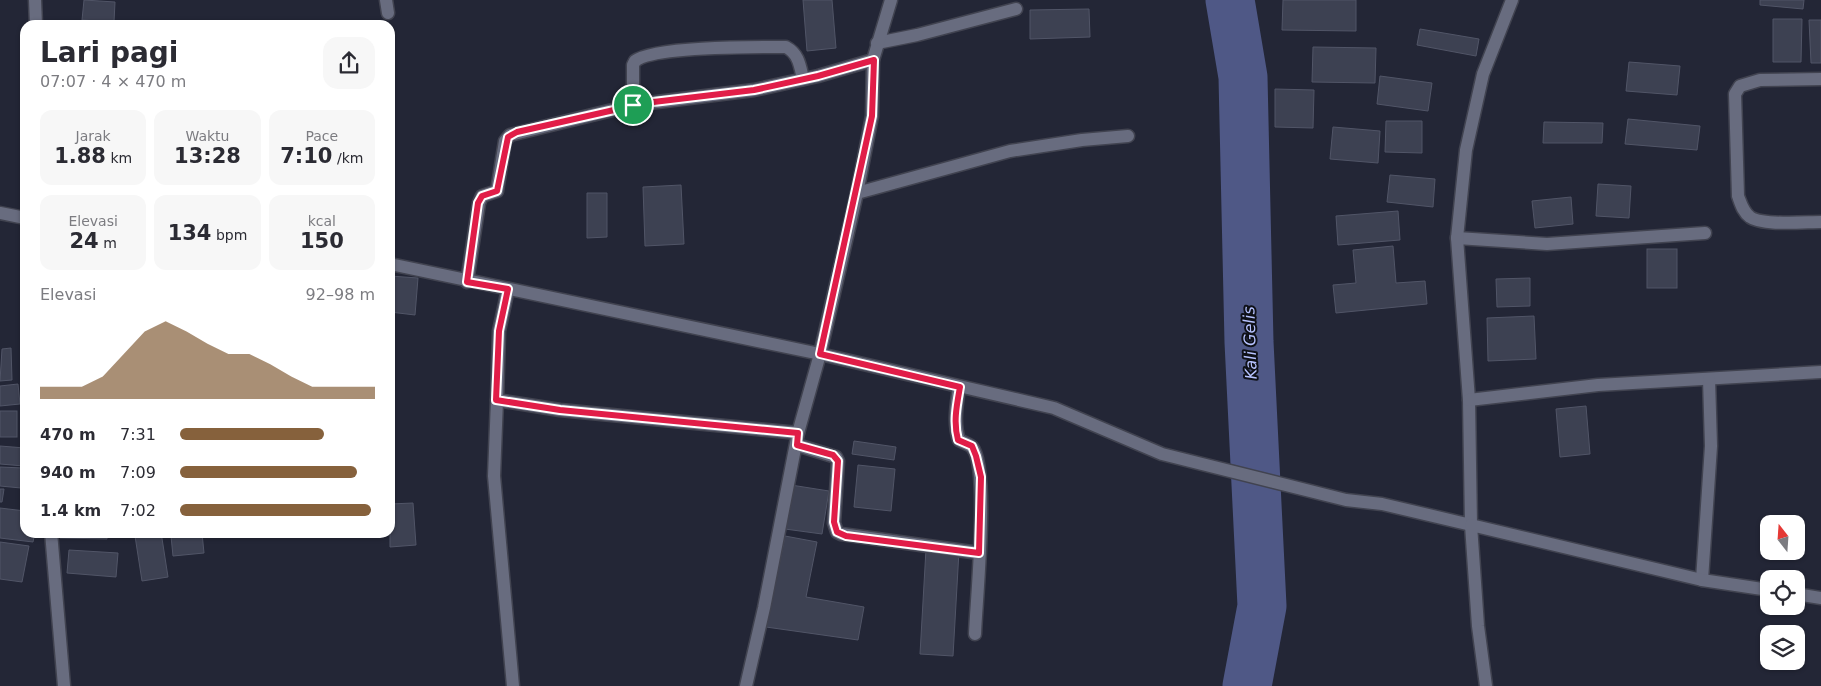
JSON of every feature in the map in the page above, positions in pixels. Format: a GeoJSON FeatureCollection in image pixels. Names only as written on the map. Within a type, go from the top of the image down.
{"type":"FeatureCollection","features":[{"type":"Feature","properties":{"kind":"street"},"geometry":{"type":"LineString","coordinates":[[35,0],[36,20]]}},
{"type":"Feature","properties":{"kind":"street"},"geometry":{"type":"LineString","coordinates":[[746,686],[764,608],[797,439],[820,354],[856,193],[872,116],[874,60],[891,0]]}},
{"type":"Feature","properties":{"kind":"street"},"geometry":{"type":"LineString","coordinates":[[1486,686],[1478,626],[1471,525],[1469,400],[1457,238],[1466,150],[1483,74],[1512,0]]}},
{"type":"Feature","properties":{"kind":"street"},"geometry":{"type":"LineString","coordinates":[[877,44],[917,36],[1016,9]]}},
{"type":"Feature","properties":{"kind":"street"},"geometry":{"type":"LineString","coordinates":[[633,105],[633,65],[635,61],[647,55],[723,48],[786,46],[793,51],[799,60],[803,79]]}},
{"type":"Feature","properties":{"kind":"street"},"geometry":{"type":"LineString","coordinates":[[467,282],[478,203],[482,196],[497,191],[508,137],[517,132],[633,105],[702,98],[803,79],[874,60]]}},
{"type":"Feature","properties":{"kind":"street"},"geometry":{"type":"LineString","coordinates":[[1821,79],[1760,80],[1740,86],[1735,94],[1738,196],[1743,209],[1751,218],[1773,222],[1821,222]]}},
{"type":"Feature","properties":{"kind":"street"},"geometry":{"type":"LineString","coordinates":[[856,193],[1010,151],[1082,140],[1128,136]]}},
{"type":"Feature","properties":{"kind":"street"},"geometry":{"type":"LineString","coordinates":[[0,213],[20,217]]}},
{"type":"Feature","properties":{"kind":"street"},"geometry":{"type":"LineString","coordinates":[[1457,238],[1547,244],[1705,233]]}},
{"type":"Feature","properties":{"kind":"street"},"geometry":{"type":"LineString","coordinates":[[395,265],[467,282],[820,354],[1054,408],[1162,454],[1346,500],[1382,504],[1702,580],[1760,589]]}},
{"type":"Feature","properties":{"kind":"street"},"geometry":{"type":"LineString","coordinates":[[508,289],[499,331],[494,476],[513,686]]}},
{"type":"Feature","properties":{"kind":"street"},"geometry":{"type":"LineString","coordinates":[[1469,400],[1598,385],[1821,372]]}},
{"type":"Feature","properties":{"kind":"street"},"geometry":{"type":"LineString","coordinates":[[1702,580],[1711,446],[1709,379]]}},
{"type":"Feature","properties":{"kind":"street"},"geometry":{"type":"LineString","coordinates":[[960,387],[956,410],[956,433],[958,440],[972,446],[980,468],[979,553],[975,634]]}},
{"type":"Feature","properties":{"kind":"street"},"geometry":{"type":"LineString","coordinates":[[496,400],[560,410],[797,439],[836,457],[838,461],[834,527],[841,534],[979,553]]}},
{"type":"Feature","properties":{"kind":"street"},"geometry":{"type":"LineString","coordinates":[[52,538],[64,686]]}},
{"type":"Feature","properties":{"kind":"street"},"geometry":{"type":"LineString","coordinates":[[1805,595],[1821,598]]}},
{"type":"Feature","properties":{"kind":"building"},"geometry":{"type":"Polygon","coordinates":[[[84,0],[115,2],[114,20],[82,20],[84,0]]]}},
{"type":"Feature","properties":{"kind":"building"},"geometry":{"type":"Polygon","coordinates":[[[803,0],[832,0],[836,48],[807,51],[803,0]]]}},
{"type":"Feature","properties":{"kind":"building"},"geometry":{"type":"Polygon","coordinates":[[[1283,0],[1356,0],[1356,31],[1282,30],[1283,0]]]}},
{"type":"Feature","properties":{"kind":"building"},"geometry":{"type":"Polygon","coordinates":[[[1760,0],[1804,0],[1803,9],[1760,5],[1760,0]]]}},
{"type":"Feature","properties":{"kind":"building"},"geometry":{"type":"Polygon","coordinates":[[[1089,9],[1090,37],[1030,39],[1030,10],[1089,9]]]}},
{"type":"Feature","properties":{"kind":"building"},"geometry":{"type":"Polygon","coordinates":[[[1773,19],[1802,19],[1801,62],[1773,62],[1773,19]]]}},
{"type":"Feature","properties":{"kind":"building"},"geometry":{"type":"Polygon","coordinates":[[[1809,20],[1821,20],[1821,63],[1811,63],[1809,20]]]}},
{"type":"Feature","properties":{"kind":"building"},"geometry":{"type":"Polygon","coordinates":[[[1420,29],[1479,39],[1476,56],[1417,45],[1420,29]]]}},
{"type":"Feature","properties":{"kind":"building"},"geometry":{"type":"Polygon","coordinates":[[[1313,47],[1376,48],[1375,83],[1312,82],[1313,47]]]}},
{"type":"Feature","properties":{"kind":"building"},"geometry":{"type":"Polygon","coordinates":[[[1629,62],[1680,66],[1677,95],[1626,91],[1629,62]]]}},
{"type":"Feature","properties":{"kind":"building"},"geometry":{"type":"Polygon","coordinates":[[[1380,76],[1432,83],[1428,111],[1377,104],[1380,76]]]}},
{"type":"Feature","properties":{"kind":"building"},"geometry":{"type":"Polygon","coordinates":[[[1275,89],[1314,90],[1313,128],[1275,127],[1275,89]]]}},
{"type":"Feature","properties":{"kind":"building"},"geometry":{"type":"Polygon","coordinates":[[[1628,119],[1700,126],[1697,150],[1625,144],[1628,119]]]}},
{"type":"Feature","properties":{"kind":"building"},"geometry":{"type":"Polygon","coordinates":[[[1386,121],[1422,121],[1422,153],[1385,152],[1386,121]]]}},
{"type":"Feature","properties":{"kind":"building"},"geometry":{"type":"Polygon","coordinates":[[[1544,122],[1603,123],[1602,143],[1543,143],[1544,122]]]}},
{"type":"Feature","properties":{"kind":"building"},"geometry":{"type":"Polygon","coordinates":[[[1333,127],[1380,131],[1378,163],[1330,159],[1333,127]]]}},
{"type":"Feature","properties":{"kind":"building"},"geometry":{"type":"Polygon","coordinates":[[[1390,175],[1435,179],[1433,207],[1387,202],[1390,175]]]}},
{"type":"Feature","properties":{"kind":"building"},"geometry":{"type":"Polygon","coordinates":[[[1598,184],[1631,186],[1629,218],[1596,216],[1598,184]]]}},
{"type":"Feature","properties":{"kind":"building"},"geometry":{"type":"Polygon","coordinates":[[[681,185],[684,244],[645,246],[643,187],[681,185]]]}},
{"type":"Feature","properties":{"kind":"building"},"geometry":{"type":"Polygon","coordinates":[[[587,193],[607,193],[607,237],[587,238],[587,193]]]}},
{"type":"Feature","properties":{"kind":"building"},"geometry":{"type":"Polygon","coordinates":[[[1571,197],[1573,224],[1535,228],[1532,201],[1571,197]]]}},
{"type":"Feature","properties":{"kind":"building"},"geometry":{"type":"Polygon","coordinates":[[[1398,211],[1400,240],[1338,245],[1336,216],[1398,211]]]}},
{"type":"Feature","properties":{"kind":"building"},"geometry":{"type":"Polygon","coordinates":[[[1393,246],[1396,283],[1425,281],[1427,304],[1336,313],[1333,285],[1356,283],[1353,250],[1393,246]]]}},
{"type":"Feature","properties":{"kind":"building"},"geometry":{"type":"Polygon","coordinates":[[[1647,249],[1677,249],[1677,288],[1647,288],[1647,249]]]}},
{"type":"Feature","properties":{"kind":"building"},"geometry":{"type":"Polygon","coordinates":[[[395,276],[418,278],[415,315],[395,313],[395,276]]]}},
{"type":"Feature","properties":{"kind":"building"},"geometry":{"type":"Polygon","coordinates":[[[1530,278],[1530,306],[1497,307],[1496,279],[1530,278]]]}},
{"type":"Feature","properties":{"kind":"building"},"geometry":{"type":"Polygon","coordinates":[[[1534,316],[1536,359],[1488,361],[1487,318],[1534,316]]]}},
{"type":"Feature","properties":{"kind":"building"},"geometry":{"type":"Polygon","coordinates":[[[11,348],[12,380],[0,381],[2,349],[11,348]]]}},
{"type":"Feature","properties":{"kind":"building"},"geometry":{"type":"Polygon","coordinates":[[[18,384],[20,404],[0,406],[0,386],[18,384]]]}},
{"type":"Feature","properties":{"kind":"building"},"geometry":{"type":"Polygon","coordinates":[[[1586,406],[1590,454],[1560,457],[1556,409],[1586,406]]]}},
{"type":"Feature","properties":{"kind":"building"},"geometry":{"type":"Polygon","coordinates":[[[0,411],[17,411],[17,437],[0,437],[0,411]]]}},
{"type":"Feature","properties":{"kind":"building"},"geometry":{"type":"Polygon","coordinates":[[[854,441],[896,447],[894,460],[852,454],[854,441]]]}},
{"type":"Feature","properties":{"kind":"building"},"geometry":{"type":"Polygon","coordinates":[[[0,446],[20,448],[20,466],[0,464],[0,446]]]}},
{"type":"Feature","properties":{"kind":"building"},"geometry":{"type":"Polygon","coordinates":[[[858,465],[895,469],[891,511],[854,507],[858,465]]]}},
{"type":"Feature","properties":{"kind":"building"},"geometry":{"type":"Polygon","coordinates":[[[0,467],[20,468],[20,488],[0,486],[0,467]]]}},
{"type":"Feature","properties":{"kind":"building"},"geometry":{"type":"Polygon","coordinates":[[[791,485],[829,491],[822,534],[785,529],[791,485]]]}},
{"type":"Feature","properties":{"kind":"building"},"geometry":{"type":"Polygon","coordinates":[[[0,489],[4,489],[2,502],[0,502],[0,489]]]}},
{"type":"Feature","properties":{"kind":"building"},"geometry":{"type":"Polygon","coordinates":[[[413,503],[416,545],[390,547],[390,538],[395,538],[395,504],[413,503]]]}},
{"type":"Feature","properties":{"kind":"building"},"geometry":{"type":"Polygon","coordinates":[[[0,508],[20,510],[20,538],[34,538],[33,542],[0,538],[0,508]]]}},
{"type":"Feature","properties":{"kind":"building"},"geometry":{"type":"Polygon","coordinates":[[[785,536],[817,542],[806,597],[864,607],[858,640],[766,627],[785,536]]]}},
{"type":"Feature","properties":{"kind":"building"},"geometry":{"type":"Polygon","coordinates":[[[60,538],[107,538],[107,539],[60,538]]]}},
{"type":"Feature","properties":{"kind":"building"},"geometry":{"type":"Polygon","coordinates":[[[135,538],[162,538],[168,577],[142,581],[135,538]]]}},
{"type":"Feature","properties":{"kind":"building"},"geometry":{"type":"Polygon","coordinates":[[[171,538],[202,538],[204,553],[173,556],[171,538]]]}},
{"type":"Feature","properties":{"kind":"building"},"geometry":{"type":"Polygon","coordinates":[[[0,542],[29,546],[22,582],[0,579],[0,542]]]}},
{"type":"Feature","properties":{"kind":"building"},"geometry":{"type":"Polygon","coordinates":[[[926,549],[959,551],[953,656],[920,654],[926,549]]]}},
{"type":"Feature","properties":{"kind":"building"},"geometry":{"type":"Polygon","coordinates":[[[69,550],[118,553],[116,577],[67,573],[69,550]]]}},
{"type":"Feature","properties":{"kind":"waterway","name":"Kali Gelis"},"geometry":{"type":"LineString","coordinates":[[1230,0],[1243,77],[1249,342],[1262,606],[1247,686]]}},
{"type":"Feature","properties":{"kind":"route"},"geometry":{"type":"LineString","coordinates":[[874,60],[872,116],[820,354],[960,387],[956,410],[956,433],[958,440],[972,446],[980,468],[979,553],[846,536],[837,532],[834,522],[838,461],[833,455],[797,445],[798,433],[560,410],[496,400],[499,331],[508,289],[467,282],[478,203],[482,196],[494,194],[497,191],[505,141],[510,134],[517,132],[633,105],[702,98],[754,90],[818,76],[874,60]]}}]}
